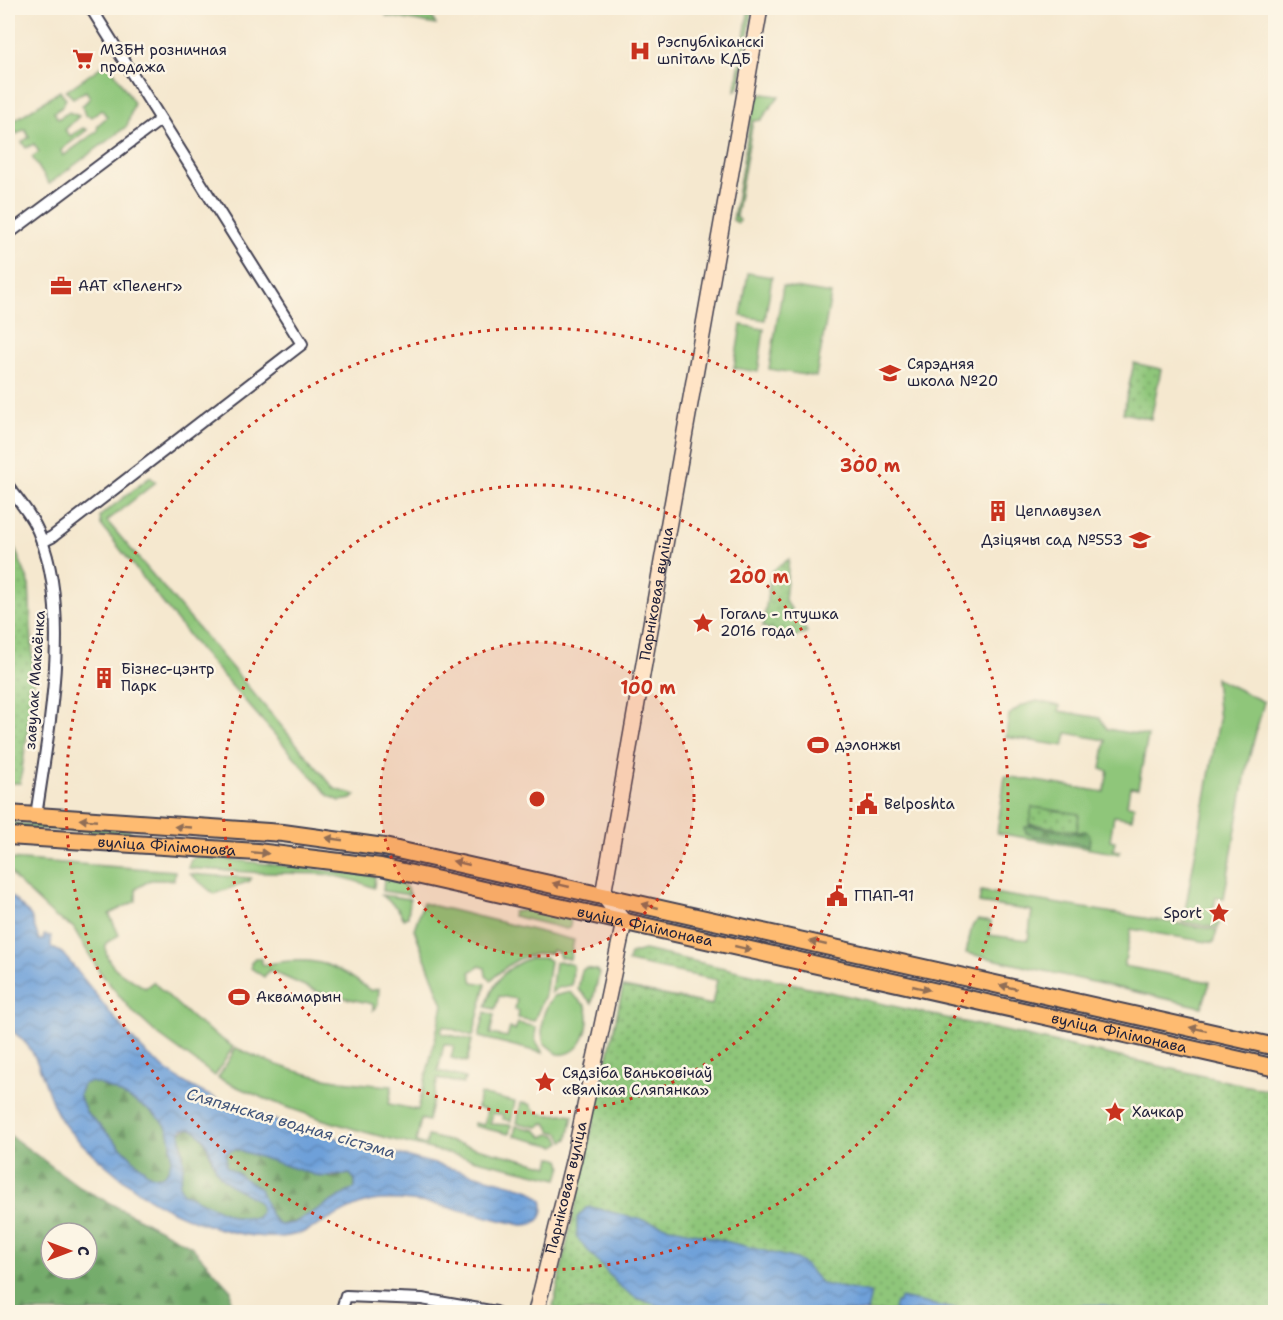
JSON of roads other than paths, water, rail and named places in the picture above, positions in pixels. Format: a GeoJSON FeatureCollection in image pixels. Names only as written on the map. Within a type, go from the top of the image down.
{"type":"FeatureCollection","features":[{"type":"Feature","properties":{"kind":"main road","name":"вуліца Філімонава"},"geometry":{"type":"LineString","coordinates":[[8,814],[283,833],[338,840],[452,861],[1275,1047]]}},
{"type":"Feature","properties":{"kind":"main road"},"geometry":{"type":"LineString","coordinates":[[34,837],[36,816]]}},
{"type":"Feature","properties":{"kind":"main road","name":"вуліца Філімонава"},"geometry":{"type":"LineString","coordinates":[[8,836],[257,852],[381,867],[1275,1068]]}},
{"type":"Feature","properties":{"kind":"main road"},"geometry":{"type":"LineString","coordinates":[[864,975],[869,955]]}},
{"type":"Feature","properties":{"kind":"main road"},"geometry":{"type":"LineString","coordinates":[[1101,1029],[1106,1009]]}},
{"type":"Feature","properties":{"kind":"main road"},"geometry":{"type":"LineString","coordinates":[[1230,1058],[1234,1037]]}},
{"type":"Feature","properties":{"kind":"street"},"geometry":{"type":"LineString","coordinates":[[42,542],[52,537],[302,344],[91,8]]}},
{"type":"Feature","properties":{"kind":"street","name":"Парніковая вуліца"},"geometry":{"type":"LineString","coordinates":[[603,895],[760,8]]}},
{"type":"Feature","properties":{"kind":"street"},"geometry":{"type":"LineString","coordinates":[[8,234],[160,120]]}},
{"type":"Feature","properties":{"kind":"street","name":"завулак Макаёнка"},"geometry":{"type":"LineString","coordinates":[[8,486],[26,510],[42,542],[54,585],[53,678],[36,816]]}},
{"type":"Feature","properties":{"kind":"street"},"geometry":{"type":"LineString","coordinates":[[603,895],[624,921]]}},
{"type":"Feature","properties":{"kind":"street","name":"Парніковая вуліца"},"geometry":{"type":"LineString","coordinates":[[536,1312],[565,1197],[624,921]]}},
{"type":"Feature","properties":{"kind":"street"},"geometry":{"type":"LineString","coordinates":[[341,1312],[346,1296],[422,1299],[496,1312]]}},
{"type":"Feature","properties":{"kind":"water","name":"Сляпянская водная сістэма"},"geometry":{"type":"Polygon","coordinates":[[[8,893],[31,916],[39,940],[43,940],[44,935],[51,936],[51,947],[62,953],[128,1034],[157,1063],[185,1083],[226,1102],[282,1123],[528,1189],[542,1200],[542,1215],[532,1224],[522,1225],[416,1201],[380,1200],[359,1205],[311,1229],[283,1237],[262,1237],[216,1228],[153,1201],[109,1168],[79,1140],[64,1124],[57,1112],[36,1059],[29,1048],[20,1037],[8,1029],[8,893]],[[89,1082],[83,1084],[79,1095],[86,1112],[146,1172],[156,1176],[163,1175],[168,1170],[172,1152],[166,1126],[153,1113],[130,1099],[107,1087],[89,1082]],[[190,1128],[182,1129],[180,1133],[184,1165],[179,1185],[183,1193],[234,1217],[257,1218],[261,1212],[260,1204],[223,1179],[215,1168],[206,1142],[197,1132],[190,1128]],[[235,1149],[226,1153],[226,1166],[260,1189],[271,1216],[280,1225],[294,1223],[355,1188],[355,1180],[350,1174],[321,1177],[235,1149]]]}},
{"type":"Feature","properties":{"kind":"water"},"geometry":{"type":"Polygon","coordinates":[[[591,1207],[796,1259],[805,1265],[822,1284],[871,1293],[867,1312],[684,1312],[636,1298],[619,1286],[577,1238],[577,1218],[586,1208],[591,1207]]]}},
{"type":"Feature","properties":{"kind":"water"},"geometry":{"type":"Polygon","coordinates":[[[900,1298],[970,1312],[897,1312],[894,1309],[900,1298]]]}},
{"type":"Feature","properties":{"kind":"water"},"geometry":{"type":"Polygon","coordinates":[[[1079,1305],[1104,1305],[1134,1312],[1039,1312],[1079,1305]]]}},
{"type":"Feature","properties":{"kind":"place","name":"Рэспубліканскі шпіталь КДБ"},"geometry":{"type":"Point","coordinates":[640,51]}},
{"type":"Feature","properties":{"kind":"place","name":"МЗБН розничная продажа"},"geometry":{"type":"Point","coordinates":[83,59]}},
{"type":"Feature","properties":{"kind":"place","name":"ААТ «Пеленг»"},"geometry":{"type":"Point","coordinates":[61,286]}},
{"type":"Feature","properties":{"kind":"place","name":"Сярэдняя школа №20"},"geometry":{"type":"Point","coordinates":[890,373]}},
{"type":"Feature","properties":{"kind":"place","name":"Цеплавузел"},"geometry":{"type":"Point","coordinates":[998,511]}},
{"type":"Feature","properties":{"kind":"place","name":"Дзіцячы сад №553"},"geometry":{"type":"Point","coordinates":[1140,540]}},
{"type":"Feature","properties":{"kind":"place","name":"Гогаль - птушка 2016 года"},"geometry":{"type":"Point","coordinates":[703,623]}},
{"type":"Feature","properties":{"kind":"place","name":"Бізнес-цэнтр Парк"},"geometry":{"type":"Point","coordinates":[104,678]}},
{"type":"Feature","properties":{"kind":"place","name":"дэлонжы"},"geometry":{"type":"Point","coordinates":[818,745]}},
{"type":"Feature","properties":{"kind":"place","name":"Belposhta"},"geometry":{"type":"Point","coordinates":[867,804]}},
{"type":"Feature","properties":{"kind":"place","name":"ГПАП-91"},"geometry":{"type":"Point","coordinates":[837,896]}},
{"type":"Feature","properties":{"kind":"place","name":"Sport"},"geometry":{"type":"Point","coordinates":[1219,913]}},
{"type":"Feature","properties":{"kind":"place","name":"Аквамарын"},"geometry":{"type":"Point","coordinates":[239,997]}},
{"type":"Feature","properties":{"kind":"place","name":"Сядзіба Ваньковічаў «Вялікая Сляпянка»"},"geometry":{"type":"Point","coordinates":[545,1082]}},
{"type":"Feature","properties":{"kind":"place","name":"Хачкар"},"geometry":{"type":"Point","coordinates":[1115,1112]}}]}
